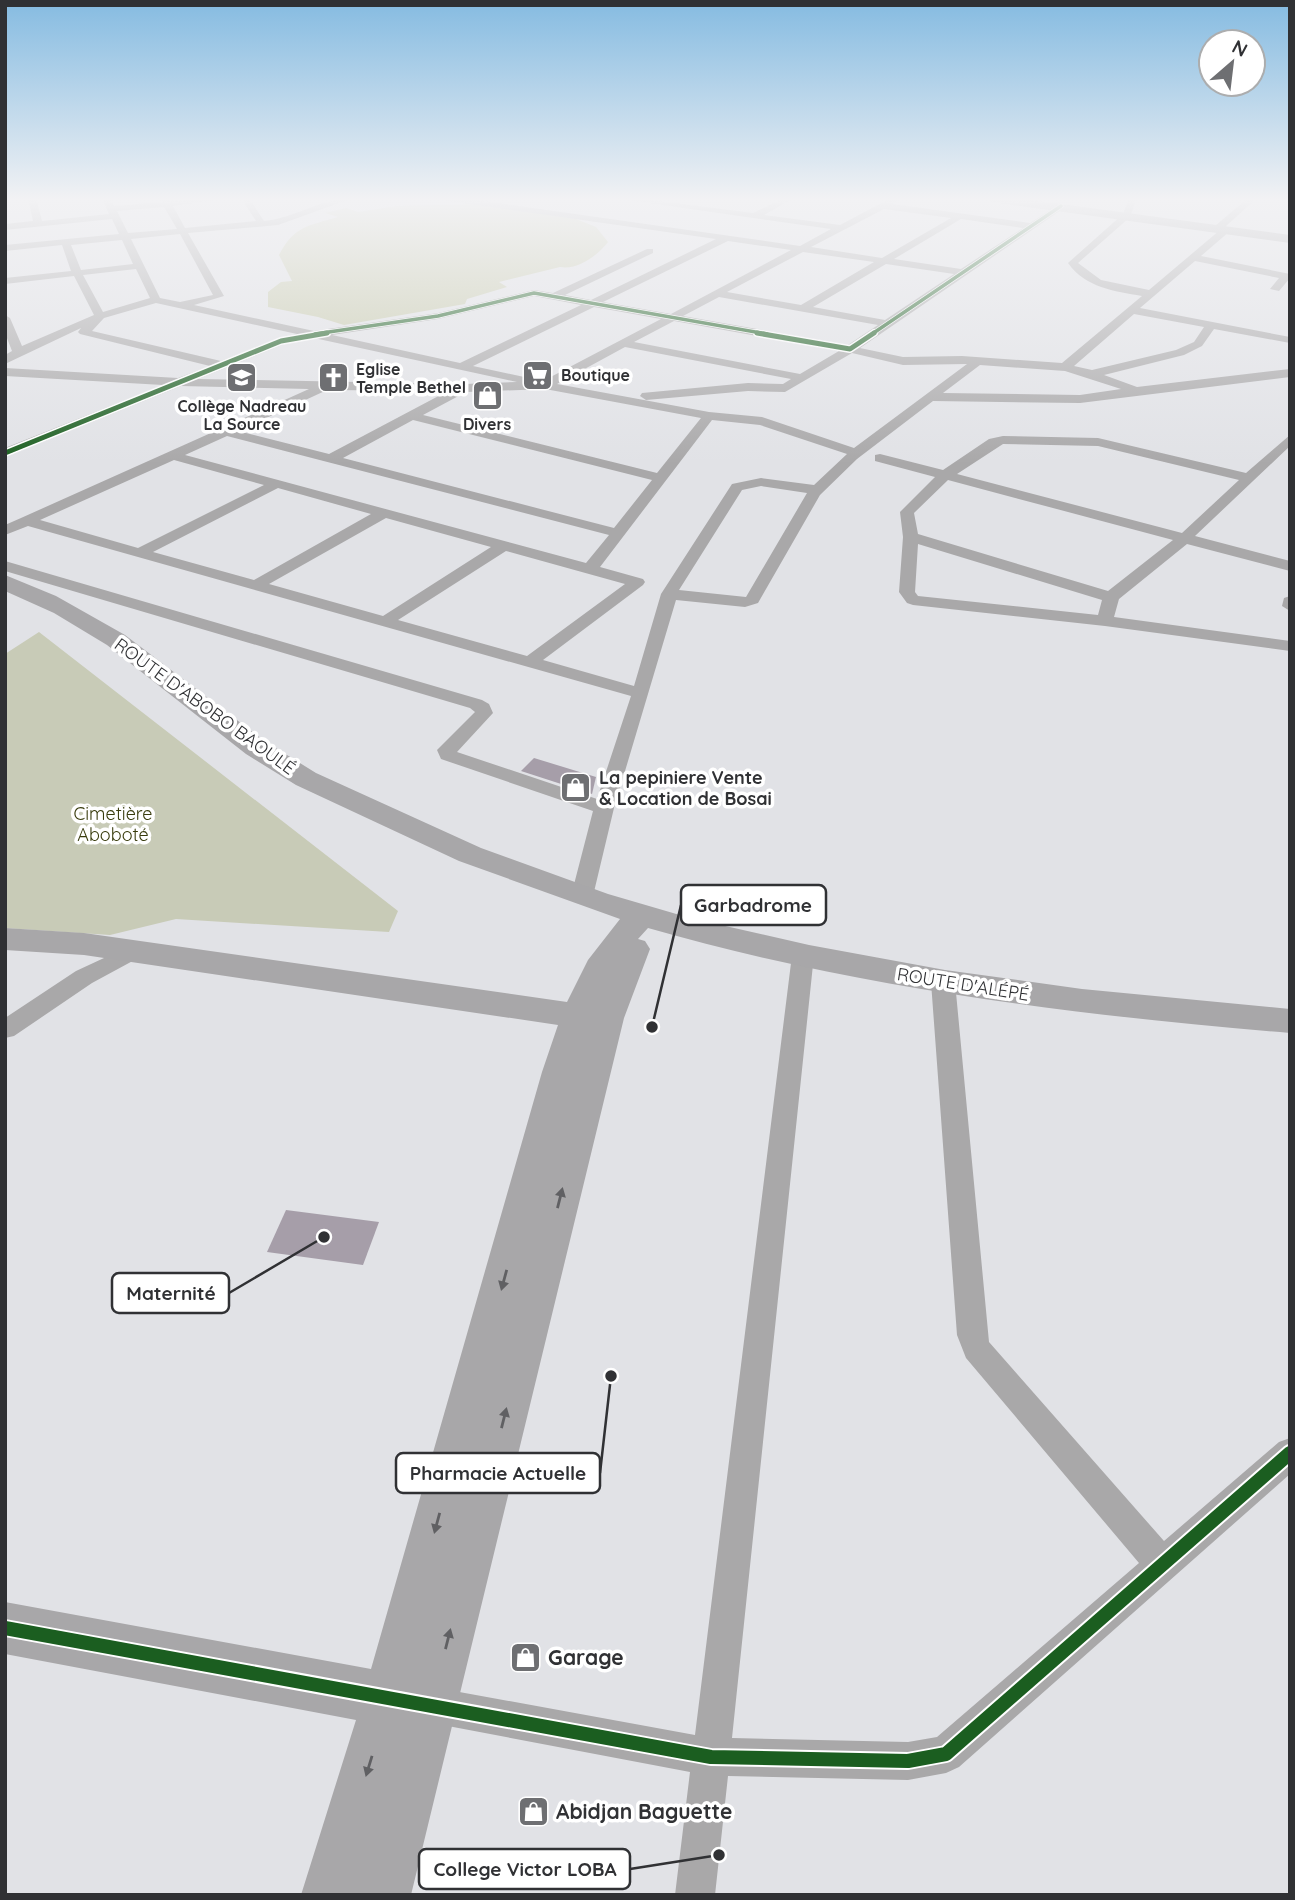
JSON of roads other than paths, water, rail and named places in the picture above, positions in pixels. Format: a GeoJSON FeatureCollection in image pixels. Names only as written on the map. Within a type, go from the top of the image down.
{"type":"FeatureCollection","features":[{"type":"Feature","properties":{"kind":"main road","name":"ROUTE D'ABOBO BAOULÉ"},"geometry":{"type":"LineString","coordinates":[[5,582],[72,614],[116,640],[254,747],[300,776],[404,827],[582,896],[642,916]]}},
{"type":"Feature","properties":{"kind":"main road","name":"ROUTE D'ALÉPÉ"},"geometry":{"type":"LineString","coordinates":[[642,916],[803,956],[943,982],[1080,1002],[1290,1021]]}},
{"type":"Feature","properties":{"kind":"main road"},"geometry":{"type":"LineString","coordinates":[[381,1895],[410,1703],[560,1072],[592,1017],[610,1002],[639,936],[642,916]]}},
{"type":"Feature","properties":{"kind":"main road"},"geometry":{"type":"LineString","coordinates":[[5,939],[83,944],[592,1017]]}},
{"type":"Feature","properties":{"kind":"main road"},"geometry":{"type":"LineString","coordinates":[[5,1628],[129,1648],[410,1703]]}},
{"type":"Feature","properties":{"kind":"main road"},"geometry":{"type":"LineString","coordinates":[[330,1895],[410,1703]]}},
{"type":"Feature","properties":{"kind":"street"},"geometry":{"type":"LineString","coordinates":[[84,287],[100,316]]}},
{"type":"Feature","properties":{"kind":"street"},"geometry":{"type":"LineString","coordinates":[[150,287],[156,300]]}},
{"type":"Feature","properties":{"kind":"street"},"geometry":{"type":"LineString","coordinates":[[172,304],[204,301],[219,296],[214,287]]}},
{"type":"Feature","properties":{"kind":"street"},"geometry":{"type":"LineString","coordinates":[[555,296],[575,287]]}},
{"type":"Feature","properties":{"kind":"street"},"geometry":{"type":"LineString","coordinates":[[461,367],[627,287]]}},
{"type":"Feature","properties":{"kind":"street"},"geometry":{"type":"LineString","coordinates":[[5,372],[178,382],[328,386],[464,388],[545,385],[733,287]]}},
{"type":"Feature","properties":{"kind":"street"},"geometry":{"type":"LineString","coordinates":[[804,308],[840,287]]}},
{"type":"Feature","properties":{"kind":"street"},"geometry":{"type":"LineString","coordinates":[[611,398],[748,387],[780,389],[850,349],[941,287]]}},
{"type":"Feature","properties":{"kind":"street"},"geometry":{"type":"LineString","coordinates":[[1121,287],[1151,294]]}},
{"type":"Feature","properties":{"kind":"street"},"geometry":{"type":"LineString","coordinates":[[1065,367],[1160,287]]}},
{"type":"Feature","properties":{"kind":"street"},"geometry":{"type":"LineString","coordinates":[[5,453],[272,344],[310,334],[438,316],[531,293],[903,360],[978,361],[1065,367],[1136,391]]}},
{"type":"Feature","properties":{"kind":"street"},"geometry":{"type":"LineString","coordinates":[[719,294],[889,324]]}},
{"type":"Feature","properties":{"kind":"street"},"geometry":{"type":"LineString","coordinates":[[5,361],[18,352],[100,316],[156,300],[545,385],[709,416],[740,418],[783,426],[857,453]]}},
{"type":"Feature","properties":{"kind":"street"},"geometry":{"type":"LineString","coordinates":[[1132,310],[1290,340]]}},
{"type":"Feature","properties":{"kind":"street"},"geometry":{"type":"LineString","coordinates":[[100,316],[84,328],[84,331],[221,365]]}},
{"type":"Feature","properties":{"kind":"street"},"geometry":{"type":"LineString","coordinates":[[5,318],[18,352]]}},
{"type":"Feature","properties":{"kind":"street"},"geometry":{"type":"LineString","coordinates":[[1092,374],[1180,353],[1198,344],[1210,325]]}},
{"type":"Feature","properties":{"kind":"street"},"geometry":{"type":"LineString","coordinates":[[625,344],[802,378]]}},
{"type":"Feature","properties":{"kind":"street"},"geometry":{"type":"LineString","coordinates":[[171,455],[657,588],[745,602],[752,600],[817,490],[857,453],[978,361]]}},
{"type":"Feature","properties":{"kind":"street"},"geometry":{"type":"LineString","coordinates":[[933,397],[1080,399],[1290,373]]}},
{"type":"Feature","properties":{"kind":"street"},"geometry":{"type":"LineString","coordinates":[[5,531],[328,386]]}},
{"type":"Feature","properties":{"kind":"street"},"geometry":{"type":"LineString","coordinates":[[332,458],[464,388]]}},
{"type":"Feature","properties":{"kind":"street"},"geometry":{"type":"LineString","coordinates":[[411,416],[660,478]]}},
{"type":"Feature","properties":{"kind":"street"},"geometry":{"type":"LineString","coordinates":[[590,569],[709,416]]}},
{"type":"Feature","properties":{"kind":"street"},"geometry":{"type":"LineString","coordinates":[[224,431],[618,533]]}},
{"type":"Feature","properties":{"kind":"street"},"geometry":{"type":"LineString","coordinates":[[1250,478],[1098,442],[1013,439],[994,442],[943,477],[907,512],[911,537],[907,592],[913,600],[1105,621],[1290,646]]}},
{"type":"Feature","properties":{"kind":"street"},"geometry":{"type":"LineString","coordinates":[[1105,621],[1111,597],[1185,538],[1290,439]]}},
{"type":"Feature","properties":{"kind":"street"},"geometry":{"type":"LineString","coordinates":[[880,458],[943,477],[1290,566]]}},
{"type":"Feature","properties":{"kind":"street"},"geometry":{"type":"LineString","coordinates":[[529,662],[657,588],[741,484],[761,482],[817,490]]}},
{"type":"Feature","properties":{"kind":"street"},"geometry":{"type":"LineString","coordinates":[[136,554],[276,484]]}},
{"type":"Feature","properties":{"kind":"street"},"geometry":{"type":"LineString","coordinates":[[254,586],[384,513]]}},
{"type":"Feature","properties":{"kind":"street"},"geometry":{"type":"LineString","coordinates":[[26,521],[136,554],[641,693]]}},
{"type":"Feature","properties":{"kind":"street"},"geometry":{"type":"LineString","coordinates":[[911,537],[1111,597]]}},
{"type":"Feature","properties":{"kind":"street"},"geometry":{"type":"LineString","coordinates":[[384,622],[503,546]]}},
{"type":"Feature","properties":{"kind":"street"},"geometry":{"type":"LineString","coordinates":[[5,566],[476,704],[483,708],[484,713],[447,750],[448,755],[604,808]]}},
{"type":"Feature","properties":{"kind":"street"},"geometry":{"type":"LineString","coordinates":[[582,896],[604,808],[641,693],[657,588]]}},
{"type":"Feature","properties":{"kind":"street"},"geometry":{"type":"LineString","coordinates":[[5,1030],[65,989],[132,952]]}},
{"type":"Feature","properties":{"kind":"street"},"geometry":{"type":"LineString","coordinates":[[695,1895],[803,956]]}},
{"type":"Feature","properties":{"kind":"street"},"geometry":{"type":"LineString","coordinates":[[943,982],[972,1335],[977,1349],[1162,1564]]}},
{"type":"Feature","properties":{"kind":"street"},"geometry":{"type":"LineString","coordinates":[[410,1703],[711,1757],[908,1761],[946,1754],[1290,1453]]}},
{"type":"Feature","properties":{"kind":"place","name":"Boutique"},"geometry":{"type":"Point","coordinates":[538,375]}},
{"type":"Feature","properties":{"kind":"place","name":"Collège Nadreau La Source"},"geometry":{"type":"Point","coordinates":[242,377]}},
{"type":"Feature","properties":{"kind":"place","name":"Eglise Temple Bethel"},"geometry":{"type":"Point","coordinates":[333,378]}},
{"type":"Feature","properties":{"kind":"place","name":"Divers"},"geometry":{"type":"Point","coordinates":[487,395]}},
{"type":"Feature","properties":{"kind":"place","name":"La pepiniere Vente & Location de Bosai"},"geometry":{"type":"Point","coordinates":[576,787]}},
{"type":"Feature","properties":{"kind":"place","name":"Garbadrome"},"geometry":{"type":"Point","coordinates":[652,1027]}},
{"type":"Feature","properties":{"kind":"place","name":"Maternité"},"geometry":{"type":"Point","coordinates":[324,1237]}},
{"type":"Feature","properties":{"kind":"place","name":"Pharmacie Actuelle"},"geometry":{"type":"Point","coordinates":[611,1376]}},
{"type":"Feature","properties":{"kind":"place","name":"Garage"},"geometry":{"type":"Point","coordinates":[525,1657]}},
{"type":"Feature","properties":{"kind":"place","name":"Abidjan Baguette"},"geometry":{"type":"Point","coordinates":[533,1811]}},
{"type":"Feature","properties":{"kind":"place","name":"College Victor LOBA"},"geometry":{"type":"Point","coordinates":[719,1855]}},
{"type":"Feature","properties":{"kind":"park label","name":"Cimetière Aboboté"},"geometry":{"type":"Point","coordinates":[113,823]}}]}
